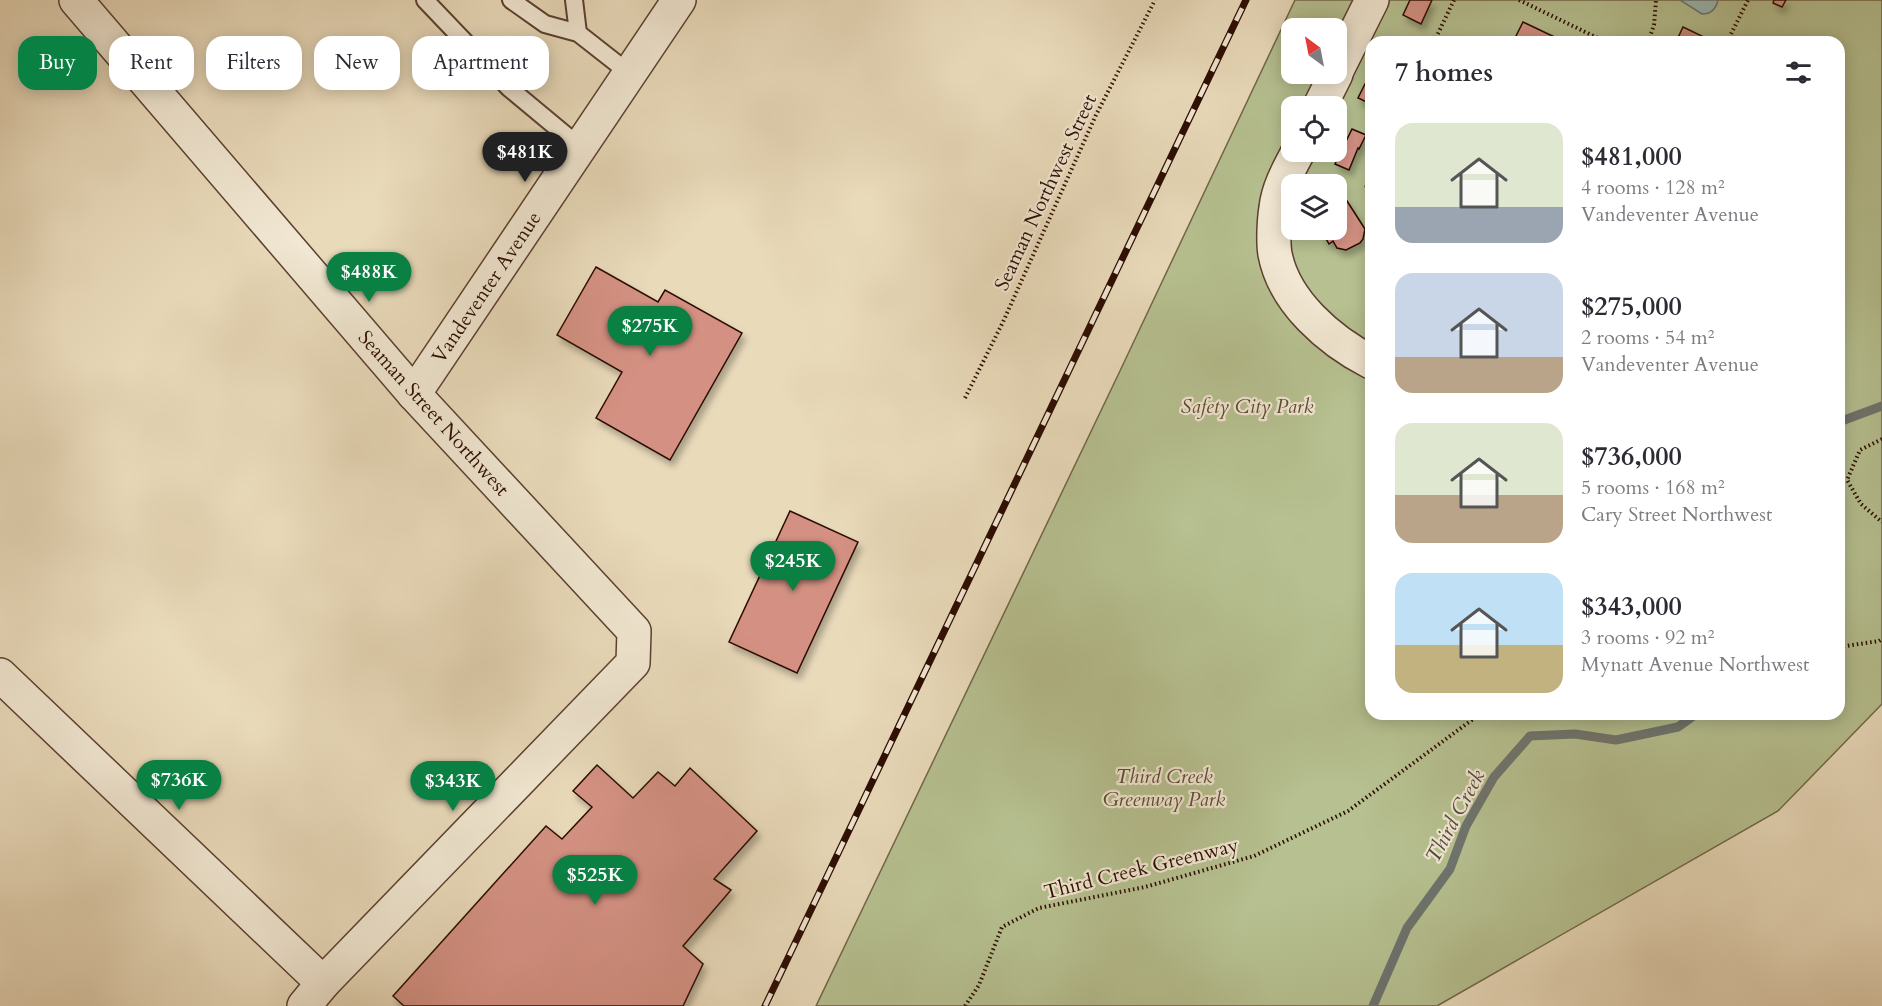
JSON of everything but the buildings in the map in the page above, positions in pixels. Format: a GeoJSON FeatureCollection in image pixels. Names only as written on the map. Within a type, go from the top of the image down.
{"type":"FeatureCollection","features":[{"type":"Feature","properties":{"kind":"street","name":"Seaman Street Northwest"},"geometry":{"type":"LineString","coordinates":[[76,0],[414,394],[634,631],[633,663],[313,995]]}},
{"type":"Feature","properties":{"kind":"street","name":"Vandeventer Avenue"},"geometry":{"type":"LineString","coordinates":[[414,394],[679,0]]}},
{"type":"Feature","properties":{"kind":"street"},"geometry":{"type":"LineString","coordinates":[[1347,51],[1372,0]]}},
{"type":"Feature","properties":{"kind":"street"},"geometry":{"type":"LineString","coordinates":[[1293,162],[1283,182],[1276,206],[1275,254],[1289,291],[1324,332],[1365,358]]}},
{"type":"Feature","properties":{"kind":"street"},"geometry":{"type":"LineString","coordinates":[[0,675],[313,995]]}},
{"type":"Feature","properties":{"kind":"lane"},"geometry":{"type":"LineString","coordinates":[[425,0],[509,88],[580,147]]}},
{"type":"Feature","properties":{"kind":"lane"},"geometry":{"type":"LineString","coordinates":[[511,0],[545,24],[578,33],[629,74]]}},
{"type":"Feature","properties":{"kind":"lane"},"geometry":{"type":"LineString","coordinates":[[574,0],[578,33]]}},
{"type":"Feature","properties":{"kind":"path","name":"Seaman Northwest Street"},"geometry":{"type":"LineString","coordinates":[[964,398],[1003,322],[1096,115],[1155,0]]}},
{"type":"Feature","properties":{"kind":"path"},"geometry":{"type":"LineString","coordinates":[[1437,36],[1454,0]]}},
{"type":"Feature","properties":{"kind":"path"},"geometry":{"type":"LineString","coordinates":[[1520,0],[1594,36]]}},
{"type":"Feature","properties":{"kind":"path"},"geometry":{"type":"LineString","coordinates":[[1650,36],[1654,24],[1656,0]]}},
{"type":"Feature","properties":{"kind":"path"},"geometry":{"type":"LineString","coordinates":[[1730,36],[1748,0]]}},
{"type":"Feature","properties":{"kind":"path"},"geometry":{"type":"LineString","coordinates":[[1882,439],[1860,450],[1847,480],[1861,504],[1882,522]]}},
{"type":"Feature","properties":{"kind":"path"},"geometry":{"type":"LineString","coordinates":[[1845,646],[1882,639]]}},
{"type":"Feature","properties":{"kind":"path","name":"Third Creek Greenway"},"geometry":{"type":"LineString","coordinates":[[965,1006],[979,985],[1002,927],[1039,909],[1145,887],[1254,856],[1348,811],[1472,720]]}},
{"type":"Feature","properties":{"kind":"green space","name":"Third Creek Greenway Park"},"geometry":{"type":"Polygon","coordinates":[[[1295,0],[1882,0],[1882,704],[1778,811],[1437,1006],[816,1006],[1281,30],[1281,84],[1347,84],[1347,18],[1287,18],[1295,0]]]}},
{"type":"Feature","properties":{"kind":"water"},"geometry":{"type":"Polygon","coordinates":[[[1680,0],[1718,0],[1713,10],[1702,14],[1680,0]]]}},
{"type":"Feature","properties":{"kind":"waterway","name":"Third Creek"},"geometry":{"type":"LineString","coordinates":[[1845,420],[1882,406]]}},
{"type":"Feature","properties":{"kind":"waterway","name":"Third Creek"},"geometry":{"type":"LineString","coordinates":[[1373,1006],[1407,928],[1450,869],[1466,826],[1494,777],[1530,736],[1575,734],[1616,740],[1678,727],[1688,720]]}},
{"type":"Feature","properties":{"kind":"railway"},"geometry":{"type":"LineString","coordinates":[[765,1006],[1246,0]]}},
{"type":"Feature","properties":{"kind":"park label","name":"Safety City Park"},"geometry":{"type":"Point","coordinates":[1247,406]}}]}
